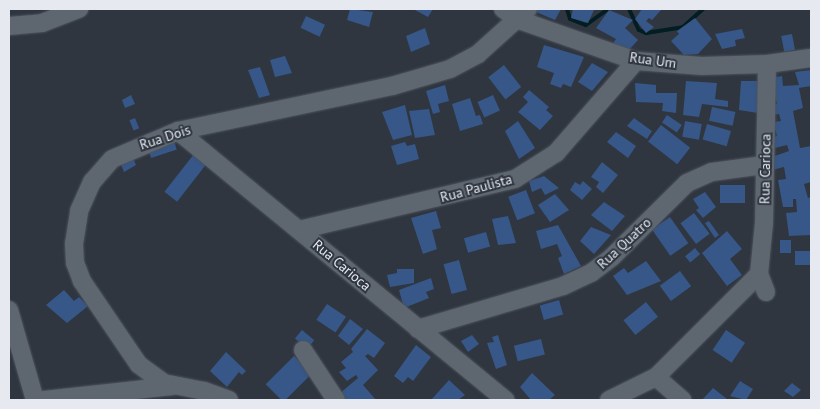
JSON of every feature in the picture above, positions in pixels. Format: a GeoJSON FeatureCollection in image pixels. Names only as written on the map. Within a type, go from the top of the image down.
{"type":"FeatureCollection","features":[{"type":"Feature","properties":{"kind":"street"},"geometry":{"type":"LineString","coordinates":[[9,26],[42,23],[79,9]]}},
{"type":"Feature","properties":{"kind":"street","name":"Rua Um"},"geometry":{"type":"LineString","coordinates":[[503,9],[523,14],[636,61],[702,66],[768,64],[811,58]]}},
{"type":"Feature","properties":{"kind":"street","name":"Rua Dois"},"geometry":{"type":"LineString","coordinates":[[230,400],[164,383],[139,366],[82,281],[75,263],[74,244],[80,211],[92,182],[112,159],[178,131],[392,86],[450,69],[478,54],[523,14]]}},
{"type":"Feature","properties":{"kind":"street","name":"Rua Paulista"},"geometry":{"type":"LineString","coordinates":[[299,230],[515,179],[556,153],[636,61]]}},
{"type":"Feature","properties":{"kind":"street","name":"Rua Carioca"},"geometry":{"type":"LineString","coordinates":[[766,292],[760,274],[768,64]]}},
{"type":"Feature","properties":{"kind":"street","name":"Rua Carioca"},"geometry":{"type":"LineString","coordinates":[[178,131],[506,400]]}},
{"type":"Feature","properties":{"kind":"street","name":"Rua Quatro"},"geometry":{"type":"LineString","coordinates":[[418,329],[563,286],[591,273],[612,257],[687,183],[712,172],[764,165]]}},
{"type":"Feature","properties":{"kind":"street"},"geometry":{"type":"LineString","coordinates":[[609,400],[656,377],[760,274]]}},
{"type":"Feature","properties":{"kind":"street"},"geometry":{"type":"LineString","coordinates":[[9,310],[35,400]]}},
{"type":"Feature","properties":{"kind":"street"},"geometry":{"type":"LineString","coordinates":[[303,350],[336,400]]}},
{"type":"Feature","properties":{"kind":"street"},"geometry":{"type":"LineString","coordinates":[[656,377],[682,400]]}},
{"type":"Feature","properties":{"kind":"street"},"geometry":{"type":"LineString","coordinates":[[44,400],[175,385]]}},
{"type":"Feature","properties":{"kind":"building"},"geometry":{"type":"Polygon","coordinates":[[[350,9],[373,12],[369,27],[347,20],[350,9]]]}},
{"type":"Feature","properties":{"kind":"building"},"geometry":{"type":"Polygon","coordinates":[[[413,9],[433,9],[428,17],[413,9]]]}},
{"type":"Feature","properties":{"kind":"building"},"geometry":{"type":"Polygon","coordinates":[[[538,9],[561,9],[555,20],[536,12],[538,9]]]}},
{"type":"Feature","properties":{"kind":"building"},"geometry":{"type":"Polygon","coordinates":[[[573,9],[594,10],[588,23],[571,18],[573,9]]]}},
{"type":"Feature","properties":{"kind":"building"},"geometry":{"type":"Polygon","coordinates":[[[642,9],[662,9],[652,20],[649,18],[646,21],[654,27],[646,33],[635,19],[642,9]]]}},
{"type":"Feature","properties":{"kind":"building"},"geometry":{"type":"Polygon","coordinates":[[[609,10],[633,20],[625,28],[638,40],[627,52],[613,43],[616,39],[596,28],[609,10]]]}},
{"type":"Feature","properties":{"kind":"building"},"geometry":{"type":"Polygon","coordinates":[[[306,16],[325,25],[320,37],[301,28],[306,16]]]}},
{"type":"Feature","properties":{"kind":"building"},"geometry":{"type":"Polygon","coordinates":[[[695,18],[712,39],[698,54],[684,55],[671,41],[679,34],[677,31],[695,18]]]}},
{"type":"Feature","properties":{"kind":"building"},"geometry":{"type":"Polygon","coordinates":[[[425,28],[430,44],[411,52],[406,36],[425,28]]]}},
{"type":"Feature","properties":{"kind":"building"},"geometry":{"type":"Polygon","coordinates":[[[742,29],[745,38],[735,40],[736,46],[722,49],[715,34],[742,29]]]}},
{"type":"Feature","properties":{"kind":"building"},"geometry":{"type":"Polygon","coordinates":[[[792,34],[795,50],[784,52],[781,36],[792,34]]]}},
{"type":"Feature","properties":{"kind":"building"},"geometry":{"type":"Polygon","coordinates":[[[544,45],[584,57],[571,87],[563,84],[561,88],[550,84],[554,73],[537,67],[544,45]]]}},
{"type":"Feature","properties":{"kind":"building"},"geometry":{"type":"Polygon","coordinates":[[[285,56],[292,73],[275,77],[270,60],[285,56]]]}},
{"type":"Feature","properties":{"kind":"building"},"geometry":{"type":"Polygon","coordinates":[[[592,63],[608,72],[592,91],[578,82],[592,63]]]}},
{"type":"Feature","properties":{"kind":"building"},"geometry":{"type":"Polygon","coordinates":[[[504,65],[521,87],[505,99],[488,77],[504,65]]]}},
{"type":"Feature","properties":{"kind":"building"},"geometry":{"type":"Polygon","coordinates":[[[260,67],[270,95],[259,98],[248,70],[260,67]]]}},
{"type":"Feature","properties":{"kind":"building"},"geometry":{"type":"Polygon","coordinates":[[[811,70],[811,86],[799,88],[803,108],[793,111],[800,148],[811,146],[811,182],[804,184],[808,198],[811,197],[811,235],[789,236],[786,213],[797,212],[796,199],[793,199],[793,207],[783,207],[778,180],[786,179],[784,167],[772,170],[769,158],[789,151],[787,145],[775,148],[772,137],[777,136],[773,122],[781,121],[779,114],[772,115],[770,105],[777,104],[771,78],[782,76],[783,86],[799,85],[795,72],[811,70]]]}},
{"type":"Feature","properties":{"kind":"building"},"geometry":{"type":"Polygon","coordinates":[[[686,81],[717,83],[715,99],[728,101],[728,107],[702,104],[699,117],[683,115],[686,81]]]}},
{"type":"Feature","properties":{"kind":"building"},"geometry":{"type":"Polygon","coordinates":[[[741,81],[759,81],[758,113],[739,110],[741,81]]]}},
{"type":"Feature","properties":{"kind":"building"},"geometry":{"type":"Polygon","coordinates":[[[635,83],[656,85],[656,93],[677,93],[676,113],[662,111],[663,103],[636,102],[635,83]]]}},
{"type":"Feature","properties":{"kind":"building"},"geometry":{"type":"Polygon","coordinates":[[[445,85],[449,101],[438,104],[440,112],[433,114],[426,91],[445,85]]]}},
{"type":"Feature","properties":{"kind":"building"},"geometry":{"type":"Polygon","coordinates":[[[529,90],[549,107],[546,110],[553,116],[540,130],[518,112],[528,102],[523,97],[529,90]]]}},
{"type":"Feature","properties":{"kind":"building"},"geometry":{"type":"Polygon","coordinates":[[[131,95],[135,104],[125,108],[122,100],[131,95]]]}},
{"type":"Feature","properties":{"kind":"building"},"geometry":{"type":"Polygon","coordinates":[[[493,95],[500,111],[484,117],[477,102],[493,95]]]}},
{"type":"Feature","properties":{"kind":"building"},"geometry":{"type":"Polygon","coordinates":[[[470,98],[476,116],[480,115],[483,124],[460,131],[452,104],[470,98]]]}},
{"type":"Feature","properties":{"kind":"building"},"geometry":{"type":"Polygon","coordinates":[[[405,105],[412,135],[393,140],[382,112],[405,105]]]}},
{"type":"Feature","properties":{"kind":"building"},"geometry":{"type":"Polygon","coordinates":[[[712,107],[735,112],[733,126],[709,121],[712,107]]]}},
{"type":"Feature","properties":{"kind":"building"},"geometry":{"type":"Polygon","coordinates":[[[429,109],[435,135],[415,138],[409,111],[429,109]]]}},
{"type":"Feature","properties":{"kind":"building"},"geometry":{"type":"Polygon","coordinates":[[[667,115],[682,125],[677,133],[662,122],[667,115]]]}},
{"type":"Feature","properties":{"kind":"building"},"geometry":{"type":"Polygon","coordinates":[[[135,118],[139,128],[134,130],[129,120],[135,118]]]}},
{"type":"Feature","properties":{"kind":"building"},"geometry":{"type":"Polygon","coordinates":[[[634,118],[652,131],[647,139],[627,126],[634,118]]]}},
{"type":"Feature","properties":{"kind":"building"},"geometry":{"type":"Polygon","coordinates":[[[518,121],[535,148],[519,159],[505,131],[518,121]]]}},
{"type":"Feature","properties":{"kind":"building"},"geometry":{"type":"Polygon","coordinates":[[[685,121],[702,124],[699,140],[682,137],[685,121]]]}},
{"type":"Feature","properties":{"kind":"building"},"geometry":{"type":"Polygon","coordinates":[[[707,124],[731,131],[727,146],[703,139],[707,124]]]}},
{"type":"Feature","properties":{"kind":"building"},"geometry":{"type":"Polygon","coordinates":[[[661,125],[690,148],[677,164],[648,142],[661,125]]]}},
{"type":"Feature","properties":{"kind":"building"},"geometry":{"type":"Polygon","coordinates":[[[616,132],[636,146],[628,158],[607,142],[616,132]]]}},
{"type":"Feature","properties":{"kind":"building"},"geometry":{"type":"Polygon","coordinates":[[[174,141],[177,150],[151,158],[148,149],[174,141]]]}},
{"type":"Feature","properties":{"kind":"building"},"geometry":{"type":"Polygon","coordinates":[[[405,142],[407,146],[415,144],[419,159],[397,165],[391,146],[405,142]]]}},
{"type":"Feature","properties":{"kind":"building"},"geometry":{"type":"Polygon","coordinates":[[[194,154],[207,164],[177,202],[164,192],[194,154]]]}},
{"type":"Feature","properties":{"kind":"building"},"geometry":{"type":"Polygon","coordinates":[[[132,156],[136,165],[124,172],[120,162],[132,156]]]}},
{"type":"Feature","properties":{"kind":"building"},"geometry":{"type":"Polygon","coordinates":[[[602,162],[618,175],[603,193],[596,187],[599,182],[591,177],[602,162]]]}},
{"type":"Feature","properties":{"kind":"building"},"geometry":{"type":"Polygon","coordinates":[[[544,176],[559,188],[545,195],[541,188],[532,192],[529,181],[544,176]]]}},
{"type":"Feature","properties":{"kind":"building"},"geometry":{"type":"Polygon","coordinates":[[[583,181],[592,189],[582,200],[570,190],[575,182],[580,185],[583,181]]]}},
{"type":"Feature","properties":{"kind":"building"},"geometry":{"type":"Polygon","coordinates":[[[720,185],[745,185],[745,203],[720,203],[720,185]]]}},
{"type":"Feature","properties":{"kind":"building"},"geometry":{"type":"Polygon","coordinates":[[[526,190],[535,213],[517,220],[508,197],[526,190]]]}},
{"type":"Feature","properties":{"kind":"building"},"geometry":{"type":"Polygon","coordinates":[[[705,192],[716,207],[703,218],[696,210],[699,208],[693,199],[705,192]]]}},
{"type":"Feature","properties":{"kind":"building"},"geometry":{"type":"Polygon","coordinates":[[[555,194],[569,210],[550,222],[538,205],[555,194]]]}},
{"type":"Feature","properties":{"kind":"building"},"geometry":{"type":"Polygon","coordinates":[[[604,202],[625,216],[612,231],[591,215],[604,202]]]}},
{"type":"Feature","properties":{"kind":"building"},"geometry":{"type":"Polygon","coordinates":[[[436,211],[441,228],[432,230],[437,249],[423,254],[411,218],[436,211]]]}},
{"type":"Feature","properties":{"kind":"building"},"geometry":{"type":"Polygon","coordinates":[[[694,213],[710,234],[696,244],[680,223],[694,213]]]}},
{"type":"Feature","properties":{"kind":"building"},"geometry":{"type":"Polygon","coordinates":[[[508,216],[516,243],[498,245],[492,219],[508,216]]]}},
{"type":"Feature","properties":{"kind":"building"},"geometry":{"type":"Polygon","coordinates":[[[670,217],[688,243],[670,256],[652,230],[670,217]]]}},
{"type":"Feature","properties":{"kind":"building"},"geometry":{"type":"Polygon","coordinates":[[[709,221],[719,235],[715,238],[705,223],[709,221]]]}},
{"type":"Feature","properties":{"kind":"building"},"geometry":{"type":"Polygon","coordinates":[[[558,225],[581,266],[564,274],[558,258],[562,256],[557,244],[541,249],[536,231],[558,225]]]}},
{"type":"Feature","properties":{"kind":"building"},"geometry":{"type":"Polygon","coordinates":[[[591,227],[611,235],[594,254],[580,241],[591,227]]]}},
{"type":"Feature","properties":{"kind":"building"},"geometry":{"type":"Polygon","coordinates":[[[727,231],[742,249],[730,259],[742,275],[727,286],[702,253],[727,231]]]}},
{"type":"Feature","properties":{"kind":"building"},"geometry":{"type":"Polygon","coordinates":[[[486,232],[490,246],[468,253],[464,238],[486,232]]]}},
{"type":"Feature","properties":{"kind":"building"},"geometry":{"type":"Polygon","coordinates":[[[780,240],[791,240],[791,253],[780,253],[780,240]]]}},
{"type":"Feature","properties":{"kind":"building"},"geometry":{"type":"Polygon","coordinates":[[[695,248],[700,254],[690,262],[685,256],[695,248]]]}},
{"type":"Feature","properties":{"kind":"building"},"geometry":{"type":"Polygon","coordinates":[[[795,251],[811,251],[811,265],[795,265],[795,251]]]}},
{"type":"Feature","properties":{"kind":"building"},"geometry":{"type":"Polygon","coordinates":[[[459,260],[467,290],[452,294],[444,264],[459,260]]]}},
{"type":"Feature","properties":{"kind":"building"},"geometry":{"type":"Polygon","coordinates":[[[646,261],[661,281],[627,295],[613,276],[624,268],[628,273],[646,261]]]}},
{"type":"Feature","properties":{"kind":"building"},"geometry":{"type":"Polygon","coordinates":[[[397,269],[414,269],[414,283],[390,287],[387,275],[397,273],[397,269]]]}},
{"type":"Feature","properties":{"kind":"building"},"geometry":{"type":"Polygon","coordinates":[[[680,271],[691,286],[671,301],[660,286],[680,271]]]}},
{"type":"Feature","properties":{"kind":"building"},"geometry":{"type":"Polygon","coordinates":[[[431,278],[434,289],[426,292],[429,298],[404,308],[399,290],[431,278]]]}},
{"type":"Feature","properties":{"kind":"building"},"geometry":{"type":"Polygon","coordinates":[[[64,290],[74,301],[79,297],[88,306],[67,323],[46,305],[64,290]]]}},
{"type":"Feature","properties":{"kind":"building"},"geometry":{"type":"Polygon","coordinates":[[[559,300],[563,314],[544,320],[540,306],[559,300]]]}},
{"type":"Feature","properties":{"kind":"building"},"geometry":{"type":"Polygon","coordinates":[[[646,302],[658,317],[635,335],[623,320],[646,302]]]}},
{"type":"Feature","properties":{"kind":"building"},"geometry":{"type":"Polygon","coordinates":[[[327,304],[346,317],[335,333],[316,320],[327,304]]]}},
{"type":"Feature","properties":{"kind":"building"},"geometry":{"type":"Polygon","coordinates":[[[350,319],[363,329],[349,345],[338,336],[350,319]]]}},
{"type":"Feature","properties":{"kind":"building"},"geometry":{"type":"Polygon","coordinates":[[[367,329],[385,343],[374,358],[368,354],[365,356],[378,370],[363,385],[376,400],[345,400],[339,394],[358,378],[356,375],[347,381],[339,372],[346,368],[341,362],[353,352],[351,349],[367,329]]]}},
{"type":"Feature","properties":{"kind":"building"},"geometry":{"type":"Polygon","coordinates":[[[302,330],[314,340],[307,349],[295,338],[302,330]]]}},
{"type":"Feature","properties":{"kind":"building"},"geometry":{"type":"Polygon","coordinates":[[[726,330],[745,343],[732,363],[713,350],[726,330]]]}},
{"type":"Feature","properties":{"kind":"building"},"geometry":{"type":"Polygon","coordinates":[[[472,335],[479,344],[468,352],[461,341],[472,335]]]}},
{"type":"Feature","properties":{"kind":"building"},"geometry":{"type":"Polygon","coordinates":[[[498,335],[507,365],[496,369],[487,343],[494,342],[492,337],[498,335]]]}},
{"type":"Feature","properties":{"kind":"building"},"geometry":{"type":"Polygon","coordinates":[[[541,339],[545,355],[518,361],[514,346],[541,339]]]}},
{"type":"Feature","properties":{"kind":"building"},"geometry":{"type":"Polygon","coordinates":[[[416,345],[431,357],[413,381],[408,377],[403,383],[394,376],[416,345]]]}},
{"type":"Feature","properties":{"kind":"building"},"geometry":{"type":"Polygon","coordinates":[[[226,352],[246,371],[242,375],[239,372],[227,387],[210,371],[226,352]]]}},
{"type":"Feature","properties":{"kind":"building"},"geometry":{"type":"Polygon","coordinates":[[[294,356],[312,374],[285,400],[281,400],[266,384],[294,356]]]}},
{"type":"Feature","properties":{"kind":"building"},"geometry":{"type":"Polygon","coordinates":[[[532,373],[555,395],[549,400],[531,400],[520,387],[532,373]]]}},
{"type":"Feature","properties":{"kind":"building"},"geometry":{"type":"Polygon","coordinates":[[[449,380],[465,395],[458,400],[431,400],[449,380]]]}},
{"type":"Feature","properties":{"kind":"building"},"geometry":{"type":"Polygon","coordinates":[[[740,381],[753,389],[746,400],[730,396],[740,381]]]}},
{"type":"Feature","properties":{"kind":"building"},"geometry":{"type":"Polygon","coordinates":[[[792,383],[801,390],[793,397],[784,391],[792,383]]]}},
{"type":"Feature","properties":{"kind":"building"},"geometry":{"type":"Polygon","coordinates":[[[713,388],[727,399],[702,400],[713,388]]]}},
{"type":"Feature","properties":{"kind":"waterway"},"geometry":{"type":"LineString","coordinates":[[567,9],[570,19],[586,25],[608,9]]}},
{"type":"Feature","properties":{"kind":"waterway"},"geometry":{"type":"LineString","coordinates":[[629,9],[639,30],[646,33],[683,27],[703,9]]}}]}
